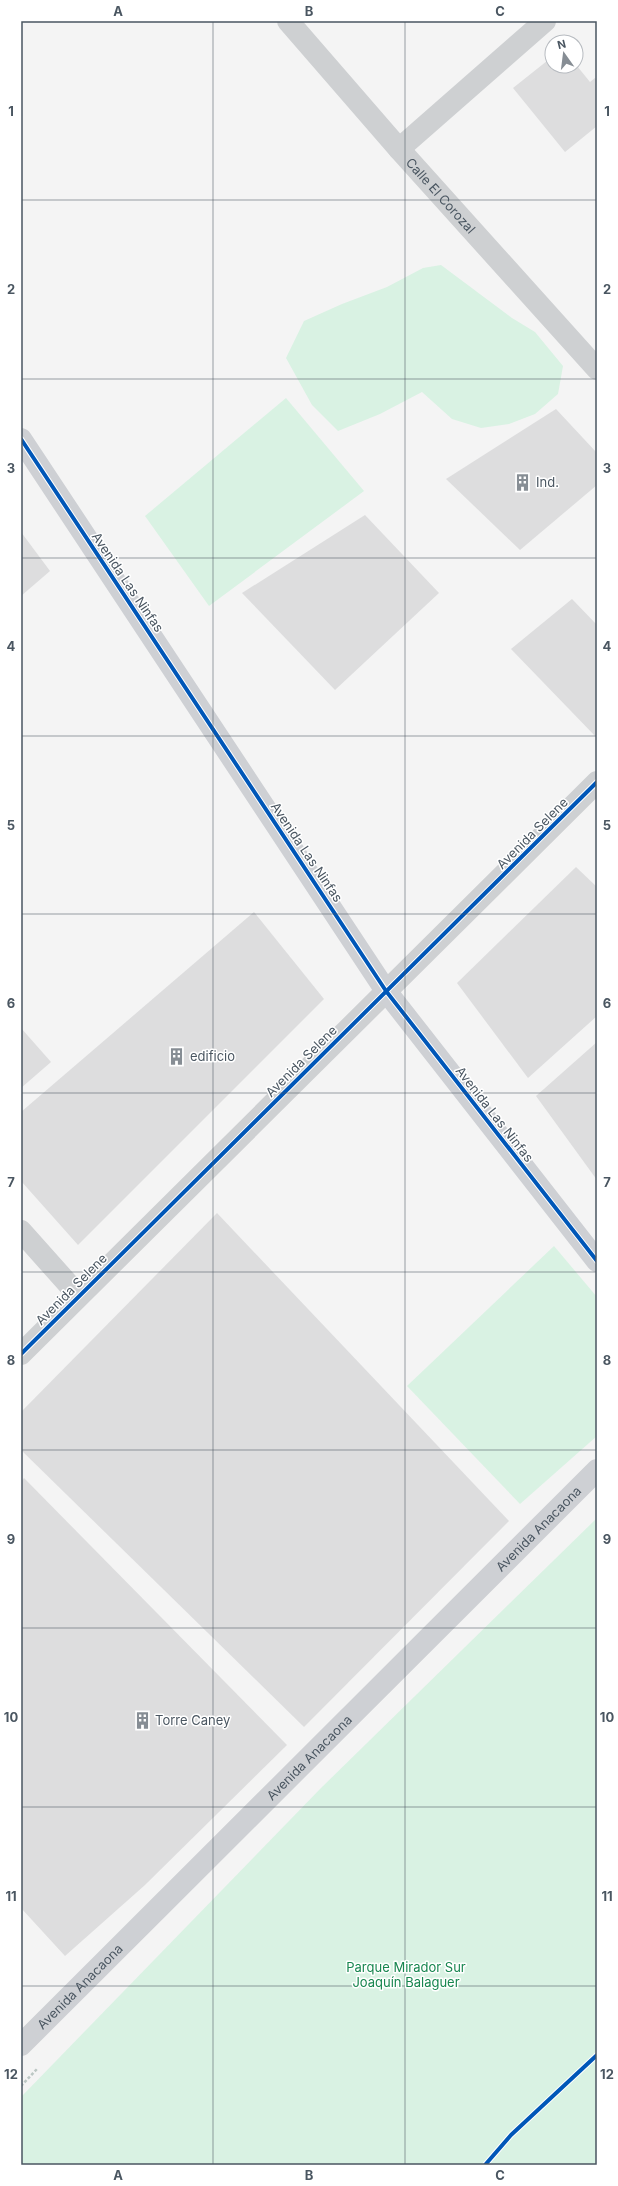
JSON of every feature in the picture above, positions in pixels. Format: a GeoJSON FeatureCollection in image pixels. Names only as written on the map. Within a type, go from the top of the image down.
{"type":"FeatureCollection","features":[{"type":"Feature","properties":{"kind":"street","name":"Calle El Corozal"},"geometry":{"type":"LineString","coordinates":[[288,21],[399,149],[597,369]]}},
{"type":"Feature","properties":{"kind":"street"},"geometry":{"type":"LineString","coordinates":[[399,149],[545,21]]}},
{"type":"Feature","properties":{"kind":"street","name":"Avenida Las Ninfas"},"geometry":{"type":"LineString","coordinates":[[21,439],[386,991],[597,1261]]}},
{"type":"Feature","properties":{"kind":"street","name":"Avenida Selene"},"geometry":{"type":"LineString","coordinates":[[21,1354],[78,1295],[597,782]]}},
{"type":"Feature","properties":{"kind":"street"},"geometry":{"type":"LineString","coordinates":[[21,1232],[78,1295]]}},
{"type":"Feature","properties":{"kind":"street","name":"Avenida Anacaona"},"geometry":{"type":"LineString","coordinates":[[21,2045],[597,1470]]}},
{"type":"Feature","properties":{"kind":"path"},"geometry":{"type":"LineString","coordinates":[[485,2165],[511,2135],[597,2055]]}},
{"type":"Feature","properties":{"kind":"green space"},"geometry":{"type":"Polygon","coordinates":[[[441,265],[512,318],[535,332],[563,366],[558,394],[535,414],[509,424],[481,428],[452,419],[422,392],[380,414],[338,431],[312,405],[286,358],[304,321],[342,304],[387,287],[423,268],[441,265]]]}},
{"type":"Feature","properties":{"kind":"green space"},"geometry":{"type":"Polygon","coordinates":[[[286,398],[364,491],[209,606],[145,516],[286,398]]]}},
{"type":"Feature","properties":{"kind":"green space"},"geometry":{"type":"Polygon","coordinates":[[[554,1246],[597,1297],[597,1436],[520,1504],[407,1386],[554,1246]]]}},
{"type":"Feature","properties":{"kind":"green space","name":"Parque Mirador Sur Joaquín Balaguer"},"geometry":{"type":"Polygon","coordinates":[[[597,1518],[597,2165],[21,2165],[21,2097],[321,1788],[597,1518]]]}},
{"type":"Feature","properties":{"kind":"building"},"geometry":{"type":"Polygon","coordinates":[[[544,63],[544,74],[584,74],[590,82],[595,78],[597,81],[597,126],[565,152],[513,88],[544,63]]]}},
{"type":"Feature","properties":{"kind":"building","name":"Ind."},"geometry":{"type":"Polygon","coordinates":[[[556,409],[597,453],[597,485],[520,550],[446,479],[556,409]]]}},
{"type":"Feature","properties":{"kind":"building"},"geometry":{"type":"Polygon","coordinates":[[[365,515],[439,593],[335,690],[242,593],[365,515]]]}},
{"type":"Feature","properties":{"kind":"building"},"geometry":{"type":"Polygon","coordinates":[[[21,532],[50,571],[21,596],[21,532]]]}},
{"type":"Feature","properties":{"kind":"building"},"geometry":{"type":"Polygon","coordinates":[[[572,599],[597,625],[597,738],[511,649],[572,599]]]}},
{"type":"Feature","properties":{"kind":"building"},"geometry":{"type":"Polygon","coordinates":[[[576,867],[597,887],[597,1016],[528,1078],[457,983],[576,867]]]}},
{"type":"Feature","properties":{"kind":"building","name":"edificio"},"geometry":{"type":"Polygon","coordinates":[[[254,912],[324,999],[78,1245],[21,1181],[21,1112],[254,912]]]}},
{"type":"Feature","properties":{"kind":"building"},"geometry":{"type":"Polygon","coordinates":[[[21,1028],[51,1062],[21,1088],[21,1028]]]}},
{"type":"Feature","properties":{"kind":"building"},"geometry":{"type":"Polygon","coordinates":[[[597,1042],[597,1180],[536,1096],[597,1042]]]}},
{"type":"Feature","properties":{"kind":"building"},"geometry":{"type":"Polygon","coordinates":[[[217,1213],[509,1521],[304,1727],[21,1450],[21,1412],[217,1213]]]}},
{"type":"Feature","properties":{"kind":"building","name":"Torre Caney"},"geometry":{"type":"Polygon","coordinates":[[[24,1478],[287,1745],[145,1885],[65,1956],[21,1908],[21,1482],[24,1478]]]}},
{"type":"Feature","properties":{"kind":"cycle path"},"geometry":{"type":"LineString","coordinates":[[21,439],[386,991],[597,1261]]}},
{"type":"Feature","properties":{"kind":"cycle path"},"geometry":{"type":"LineString","coordinates":[[21,1354],[597,782]]}},
{"type":"Feature","properties":{"kind":"cycle path"},"geometry":{"type":"LineString","coordinates":[[485,2165],[511,2135],[597,2055]]}},
{"type":"Feature","properties":{"kind":"place","name":"Ind."},"geometry":{"type":"Point","coordinates":[523,482]}},
{"type":"Feature","properties":{"kind":"place","name":"edificio"},"geometry":{"type":"Point","coordinates":[177,1056]}},
{"type":"Feature","properties":{"kind":"place","name":"Torre Caney"},"geometry":{"type":"Point","coordinates":[142,1720]}}]}
